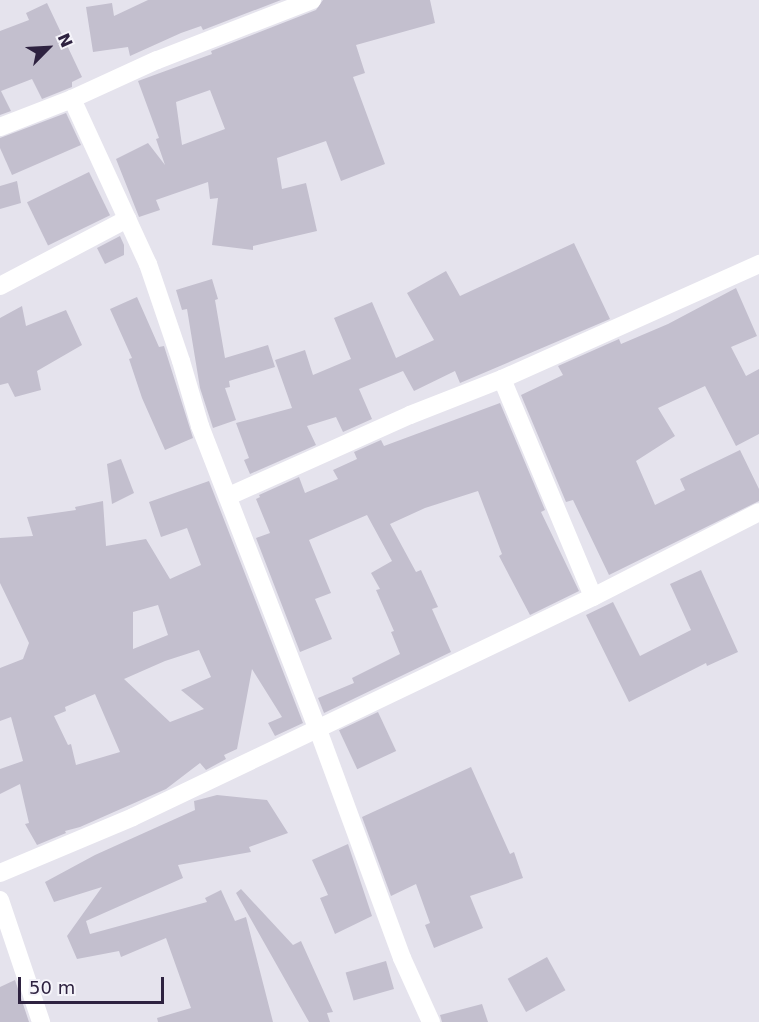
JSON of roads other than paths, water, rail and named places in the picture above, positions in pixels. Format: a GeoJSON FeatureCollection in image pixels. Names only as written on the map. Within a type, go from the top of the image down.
{"type":"FeatureCollection","features":[{"type":"Feature","properties":{"kind":"street"},"geometry":{"type":"LineString","coordinates":[[0,127],[72,99],[157,60],[312,0]]}},
{"type":"Feature","properties":{"kind":"street"},"geometry":{"type":"LineString","coordinates":[[72,99],[148,264],[181,360],[200,426],[317,727],[402,958],[431,1022]]}},
{"type":"Feature","properties":{"kind":"street"},"geometry":{"type":"LineString","coordinates":[[0,283],[130,225]]}},
{"type":"Feature","properties":{"kind":"street"},"geometry":{"type":"LineString","coordinates":[[229,496],[410,415],[502,379],[759,264]]}},
{"type":"Feature","properties":{"kind":"street"},"geometry":{"type":"LineString","coordinates":[[502,379],[593,597]]}},
{"type":"Feature","properties":{"kind":"street"},"geometry":{"type":"LineString","coordinates":[[0,873],[133,817],[317,727],[593,597],[759,512]]}},
{"type":"Feature","properties":{"kind":"street"},"geometry":{"type":"LineString","coordinates":[[0,900],[41,1022]]}}]}
